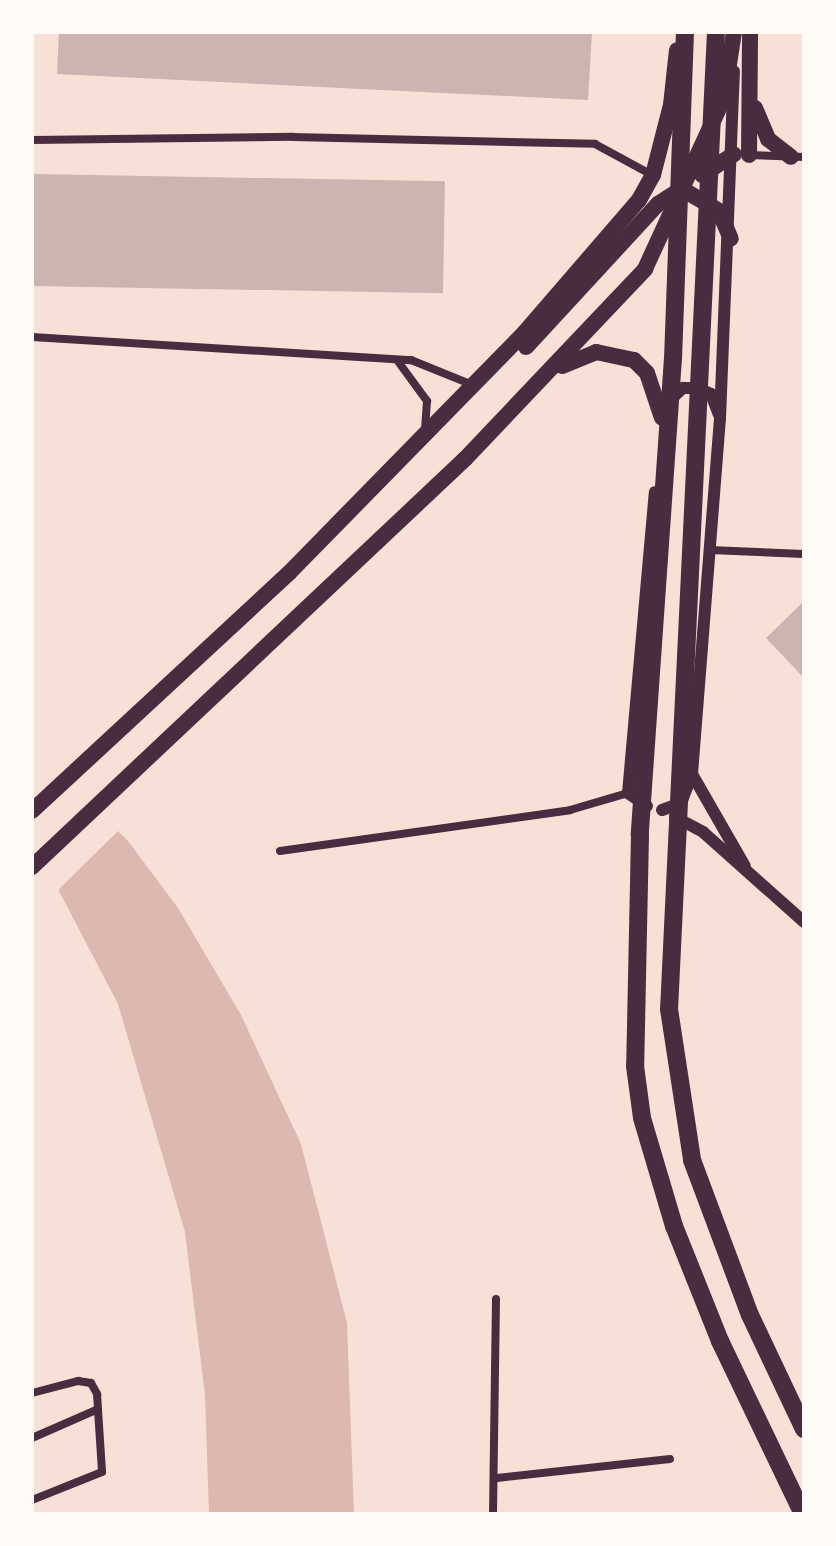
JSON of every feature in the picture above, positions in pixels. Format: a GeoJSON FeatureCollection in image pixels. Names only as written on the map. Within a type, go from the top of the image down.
{"type":"FeatureCollection","features":[{"type":"Feature","properties":{"kind":"highway"},"geometry":{"type":"LineString","coordinates":[[685,32],[673,358],[640,835],[635,1066],[642,1118],[674,1226],[720,1341],[803,1514]]}},
{"type":"Feature","properties":{"kind":"highway"},"geometry":{"type":"LineString","coordinates":[[716,32],[704,355],[673,834],[669,1009],[679,1102],[697,1174],[750,1315],[804,1429]]}},
{"type":"Feature","properties":{"kind":"main road"},"geometry":{"type":"LineString","coordinates":[[32,811],[162,694],[474,386],[639,200],[653,175],[671,105],[679,32]]}},
{"type":"Feature","properties":{"kind":"main road"},"geometry":{"type":"LineString","coordinates":[[422,438],[482,392],[658,204],[742,155],[750,91],[750,32]]}},
{"type":"Feature","properties":{"kind":"main road"},"geometry":{"type":"LineString","coordinates":[[32,867],[556,368],[645,269],[724,97],[734,40]]}},
{"type":"Feature","properties":{"kind":"main road"},"geometry":{"type":"LineString","coordinates":[[750,91],[761,129],[797,157]]}},
{"type":"Feature","properties":{"kind":"main road"},"geometry":{"type":"LineString","coordinates":[[682,189],[719,211],[731,239]]}},
{"type":"Feature","properties":{"kind":"main road"},"geometry":{"type":"LineString","coordinates":[[556,368],[596,352],[634,360],[647,373],[662,418]]}},
{"type":"Feature","properties":{"kind":"street"},"geometry":{"type":"LineString","coordinates":[[662,810],[681,803],[692,774],[731,239],[742,155],[734,40]]}},
{"type":"Feature","properties":{"kind":"street"},"geometry":{"type":"LineString","coordinates":[[32,140],[293,137],[595,144],[653,175]]}},
{"type":"Feature","properties":{"kind":"street"},"geometry":{"type":"LineString","coordinates":[[742,155],[797,157]]}},
{"type":"Feature","properties":{"kind":"street"},"geometry":{"type":"LineString","coordinates":[[32,337],[397,360],[434,366],[474,386]]}},
{"type":"Feature","properties":{"kind":"street"},"geometry":{"type":"LineString","coordinates":[[397,360],[427,401],[422,438]]}},
{"type":"Feature","properties":{"kind":"street"},"geometry":{"type":"LineString","coordinates":[[628,793],[662,418],[683,388],[711,394],[720,418]]}},
{"type":"Feature","properties":{"kind":"street"},"geometry":{"type":"LineString","coordinates":[[710,550],[804,554]]}},
{"type":"Feature","properties":{"kind":"street"},"geometry":{"type":"LineString","coordinates":[[692,774],[753,879]]}},
{"type":"Feature","properties":{"kind":"street"},"geometry":{"type":"LineString","coordinates":[[280,851],[570,810],[628,793],[703,832],[804,922]]}},
{"type":"Feature","properties":{"kind":"street"},"geometry":{"type":"LineString","coordinates":[[493,1514],[497,1478],[496,1299]]}},
{"type":"Feature","properties":{"kind":"street"},"geometry":{"type":"LineString","coordinates":[[32,1393],[78,1381],[91,1383],[98,1409],[102,1472],[32,1500]]}},
{"type":"Feature","properties":{"kind":"street"},"geometry":{"type":"LineString","coordinates":[[32,1438],[98,1409]]}},
{"type":"Feature","properties":{"kind":"street"},"geometry":{"type":"LineString","coordinates":[[497,1478],[670,1459]]}},
{"type":"Feature","properties":{"kind":"shaded area"},"geometry":{"type":"Polygon","coordinates":[[[32,745],[128,841],[178,908],[241,1015],[301,1144],[347,1323],[354,1514],[209,1514],[205,1395],[185,1232],[118,1004],[58,889],[32,745]]]}},
{"type":"Feature","properties":{"kind":"pier"},"geometry":{"type":"Polygon","coordinates":[[[32,741],[121,828],[56,892],[32,863],[32,741]]]}},
{"type":"Feature","properties":{"kind":"building"},"geometry":{"type":"Polygon","coordinates":[[[59,32],[592,32],[588,100],[57,74],[59,32]]]}},
{"type":"Feature","properties":{"kind":"building"},"geometry":{"type":"Polygon","coordinates":[[[34,174],[445,181],[443,293],[32,286],[34,174]]]}},
{"type":"Feature","properties":{"kind":"building"},"geometry":{"type":"Polygon","coordinates":[[[804,601],[804,678],[766,638],[804,601]]]}}]}
